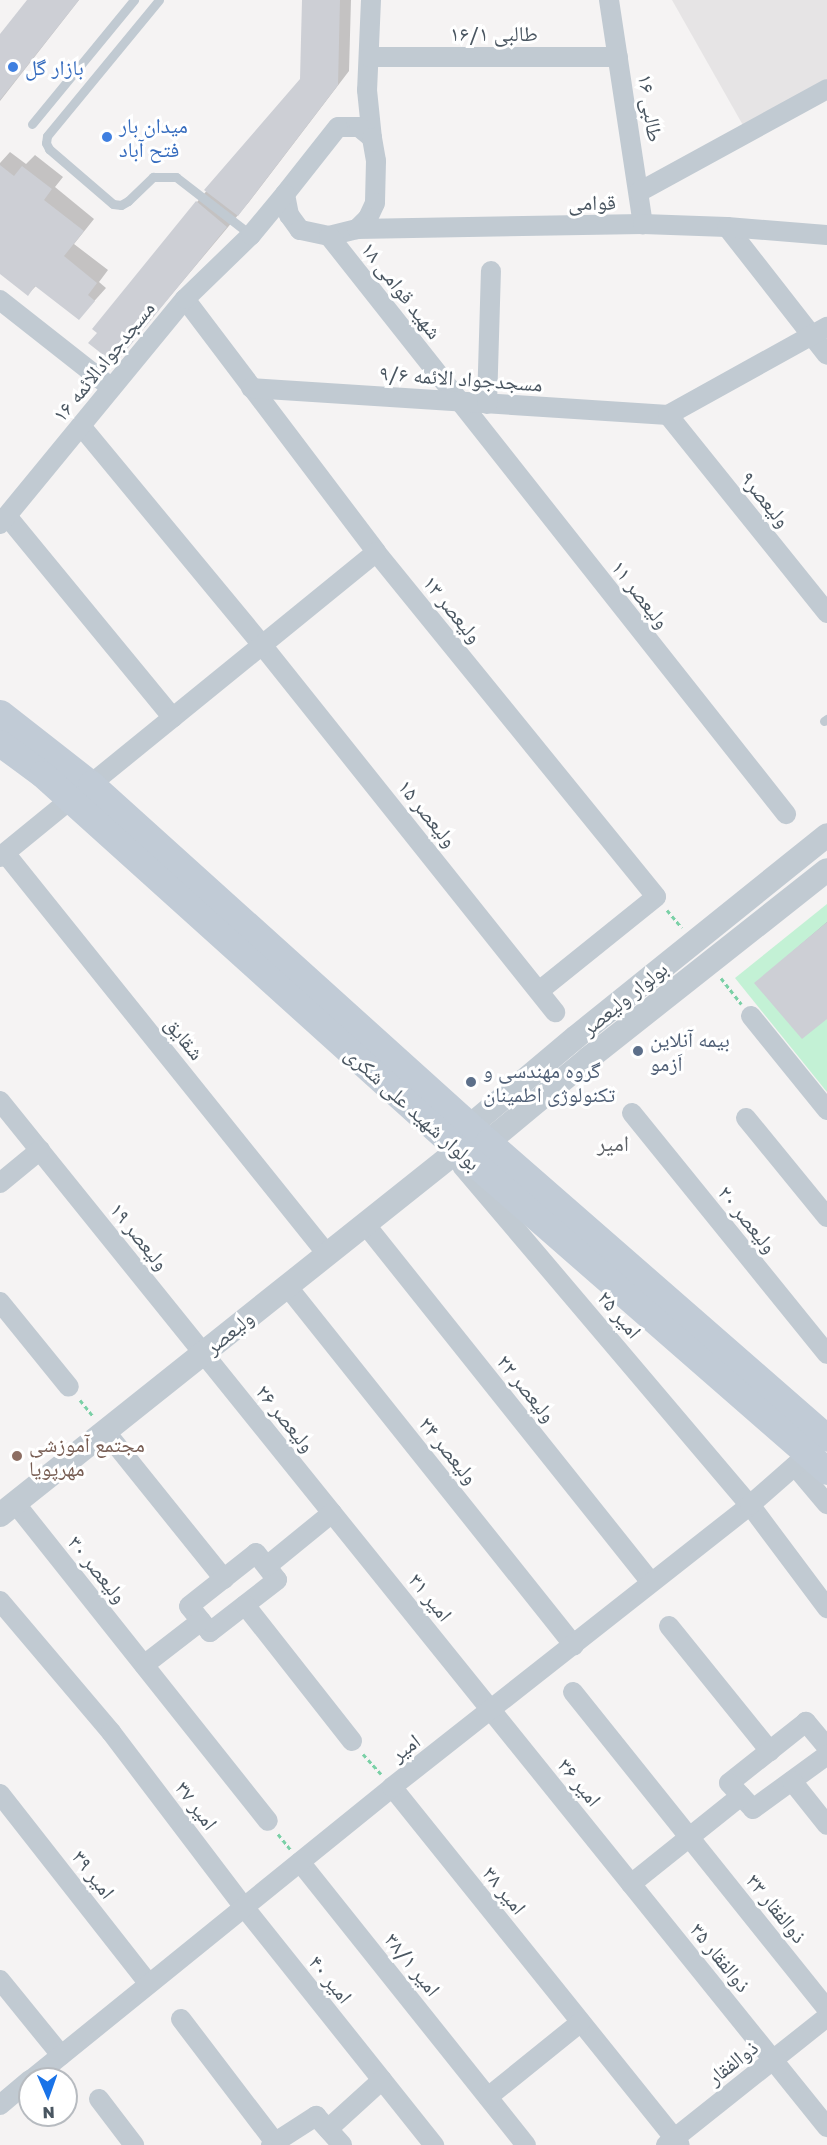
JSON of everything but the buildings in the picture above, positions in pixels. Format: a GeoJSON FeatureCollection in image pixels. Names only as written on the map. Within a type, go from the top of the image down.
{"type":"FeatureCollection","features":[{"type":"Feature","properties":{"kind":"main road","name":"بولوار شهید علی شکری"},"geometry":{"type":"LineString","coordinates":[[0,713],[81,792],[467,1143],[818,1449]]}},
{"type":"Feature","properties":{"kind":"main road","name":"بولوار شهید علی شکری"},"geometry":{"type":"LineString","coordinates":[[0,743],[81,792]]}},
{"type":"Feature","properties":{"kind":"street"},"geometry":{"type":"LineString","coordinates":[[251,235],[270,226],[329,236],[357,229],[368,218],[375,204],[376,161],[367,90],[371,0]]}},
{"type":"Feature","properties":{"kind":"street","name":"طالبی ۱۶"},"geometry":{"type":"LineString","coordinates":[[609,0],[643,224]]}},
{"type":"Feature","properties":{"kind":"street","name":"طالبی ۱۶/۱"},"geometry":{"type":"LineString","coordinates":[[369,57],[618,57]]}},
{"type":"Feature","properties":{"kind":"street"},"geometry":{"type":"LineString","coordinates":[[639,192],[827,89]]}},
{"type":"Feature","properties":{"kind":"street"},"geometry":{"type":"LineString","coordinates":[[300,230],[289,215],[285,194],[338,127],[356,110],[367,90]]}},
{"type":"Feature","properties":{"kind":"street"},"geometry":{"type":"LineString","coordinates":[[338,127],[359,127],[372,138]]}},
{"type":"Feature","properties":{"kind":"street","name":"مسجدجوادالائمه ۱۶"},"geometry":{"type":"LineString","coordinates":[[5,511],[81,426],[185,299],[251,235],[285,194]]}},
{"type":"Feature","properties":{"kind":"street"},"geometry":{"type":"LineString","coordinates":[[375,204],[383,218],[404,229]]}},
{"type":"Feature","properties":{"kind":"street","name":"قوامی"},"geometry":{"type":"LineString","coordinates":[[357,229],[643,224],[727,227],[827,235]]}},
{"type":"Feature","properties":{"kind":"street"},"geometry":{"type":"LineString","coordinates":[[727,227],[820,332],[827,355]]}},
{"type":"Feature","properties":{"kind":"street","name":"شهید قوامی ۱۸"},"geometry":{"type":"LineString","coordinates":[[329,236],[458,402]]}},
{"type":"Feature","properties":{"kind":"street"},"geometry":{"type":"LineString","coordinates":[[487,404],[491,271]]}},
{"type":"Feature","properties":{"kind":"street","name":"ولیعصر ۱۳"},"geometry":{"type":"LineString","coordinates":[[185,299],[376,552],[656,897]]}},
{"type":"Feature","properties":{"kind":"street"},"geometry":{"type":"LineString","coordinates":[[0,300],[112,388]]}},
{"type":"Feature","properties":{"kind":"street"},"geometry":{"type":"LineString","coordinates":[[668,415],[820,332]]}},
{"type":"Feature","properties":{"kind":"street","name":"مسجدجواد الائمه ۹/۶"},"geometry":{"type":"LineString","coordinates":[[251,388],[668,415]]}},
{"type":"Feature","properties":{"kind":"street","name":"ولیعصر ۱۱"},"geometry":{"type":"LineString","coordinates":[[458,402],[786,814]]}},
{"type":"Feature","properties":{"kind":"street","name":"ولیعصر۹"},"geometry":{"type":"LineString","coordinates":[[668,415],[827,613]]}},
{"type":"Feature","properties":{"kind":"street","name":"ولیعصر ۱۵"},"geometry":{"type":"LineString","coordinates":[[81,426],[262,645],[555,1012]]}},
{"type":"Feature","properties":{"kind":"street"},"geometry":{"type":"LineString","coordinates":[[5,511],[173,718]]}},
{"type":"Feature","properties":{"kind":"street"},"geometry":{"type":"LineString","coordinates":[[3,855],[376,552]]}},
{"type":"Feature","properties":{"kind":"street","name":"بولوار ولیعصر"},"geometry":{"type":"LineString","coordinates":[[467,1143],[694,942],[827,835]]}},
{"type":"Feature","properties":{"kind":"street","name":"شقایق"},"geometry":{"type":"LineString","coordinates":[[3,855],[327,1254]]}},
{"type":"Feature","properties":{"kind":"street","name":"بولوار ولیعصر"},"geometry":{"type":"LineString","coordinates":[[467,1143],[589,1058],[827,870]]}},
{"type":"Feature","properties":{"kind":"street"},"geometry":{"type":"LineString","coordinates":[[539,991],[656,897]]}},
{"type":"Feature","properties":{"kind":"street"},"geometry":{"type":"LineString","coordinates":[[751,1016],[827,1110]]}},
{"type":"Feature","properties":{"kind":"street","name":"ولیعصر ۱۹"},"geometry":{"type":"LineString","coordinates":[[0,1101],[203,1353]]}},
{"type":"Feature","properties":{"kind":"street","name":"ولیعصر ۲۰"},"geometry":{"type":"LineString","coordinates":[[632,1113],[827,1354]]}},
{"type":"Feature","properties":{"kind":"street"},"geometry":{"type":"LineString","coordinates":[[746,1118],[827,1217]]}},
{"type":"Feature","properties":{"kind":"street","name":"ولیعصر"},"geometry":{"type":"LineString","coordinates":[[7,1509],[467,1143]]}},
{"type":"Feature","properties":{"kind":"street","name":"امیر ۲۵"},"geometry":{"type":"LineString","coordinates":[[467,1143],[750,1505],[827,1608]]}},
{"type":"Feature","properties":{"kind":"street"},"geometry":{"type":"LineString","coordinates":[[0,1183],[40,1150]]}},
{"type":"Feature","properties":{"kind":"street","name":"ولیعصر ۲۲"},"geometry":{"type":"LineString","coordinates":[[365,1224],[651,1582]]}},
{"type":"Feature","properties":{"kind":"street","name":"ولیعصر ۲۴"},"geometry":{"type":"LineString","coordinates":[[287,1286],[574,1645]]}},
{"type":"Feature","properties":{"kind":"street"},"geometry":{"type":"LineString","coordinates":[[0,1302],[69,1387]]}},
{"type":"Feature","properties":{"kind":"street","name":"ولیعصر ۲۶"},"geometry":{"type":"LineString","coordinates":[[203,1353],[332,1513]]}},
{"type":"Feature","properties":{"kind":"street"},"geometry":{"type":"LineString","coordinates":[[105,1431],[224,1579]]}},
{"type":"Feature","properties":{"kind":"street"},"geometry":{"type":"LineString","coordinates":[[818,1449],[827,1503]]}},
{"type":"Feature","properties":{"kind":"street","name":"امیر"},"geometry":{"type":"LineString","coordinates":[[47,2067],[392,1787],[492,1711],[818,1449]]}},
{"type":"Feature","properties":{"kind":"street","name":"ولیعصر ۳۰"},"geometry":{"type":"LineString","coordinates":[[7,1509],[144,1665],[267,1821]]}},
{"type":"Feature","properties":{"kind":"street"},"geometry":{"type":"LineString","coordinates":[[267,1566],[332,1513]]}},
{"type":"Feature","properties":{"kind":"street","name":"امیر ۳۱"},"geometry":{"type":"LineString","coordinates":[[332,1513],[492,1711]]}},
{"type":"Feature","properties":{"kind":"street"},"geometry":{"type":"LineString","coordinates":[[256,1553],[267,1566],[277,1580],[210,1632],[189,1606],[256,1553]]}},
{"type":"Feature","properties":{"kind":"street","name":"امیر ۳۷"},"geometry":{"type":"LineString","coordinates":[[0,1600],[111,1732],[244,1907]]}},
{"type":"Feature","properties":{"kind":"street"},"geometry":{"type":"LineString","coordinates":[[245,1605],[352,1741]]}},
{"type":"Feature","properties":{"kind":"street"},"geometry":{"type":"LineString","coordinates":[[144,1665],[201,1620]]}},
{"type":"Feature","properties":{"kind":"street"},"geometry":{"type":"LineString","coordinates":[[669,1626],[770,1751]]}},
{"type":"Feature","properties":{"kind":"street","name":"ذوالفقار ۳۳"},"geometry":{"type":"LineString","coordinates":[[573,1692],[827,2009]]}},
{"type":"Feature","properties":{"kind":"street","name":"امیر ۳۶"},"geometry":{"type":"LineString","coordinates":[[492,1711],[631,1884]]}},
{"type":"Feature","properties":{"kind":"street"},"geometry":{"type":"LineString","coordinates":[[824,1738],[806,1722],[729,1783],[753,1809],[827,1755]]}},
{"type":"Feature","properties":{"kind":"street"},"geometry":{"type":"LineString","coordinates":[[792,1781],[827,1825]]}},
{"type":"Feature","properties":{"kind":"street","name":"امیر ۳۸"},"geometry":{"type":"LineString","coordinates":[[392,1787],[581,2022],[674,2143]]}},
{"type":"Feature","properties":{"kind":"street","name":"امیر ۳۹"},"geometry":{"type":"LineString","coordinates":[[0,1794],[149,1984]]}},
{"type":"Feature","properties":{"kind":"street"},"geometry":{"type":"LineString","coordinates":[[631,1884],[741,1796]]}},
{"type":"Feature","properties":{"kind":"street","name":"امیر ۳۸/۱"},"geometry":{"type":"LineString","coordinates":[[300,1862],[526,2145]]}},
{"type":"Feature","properties":{"kind":"street","name":"ذوالفقار ۳۵"},"geometry":{"type":"LineString","coordinates":[[631,1884],[827,2127]]}},
{"type":"Feature","properties":{"kind":"street","name":"امیر ۴۰"},"geometry":{"type":"LineString","coordinates":[[244,1907],[434,2145]]}},
{"type":"Feature","properties":{"kind":"street"},"geometry":{"type":"LineString","coordinates":[[0,1980],[61,2055]]}},
{"type":"Feature","properties":{"kind":"street","name":"ذوالفقار"},"geometry":{"type":"LineString","coordinates":[[674,2143],[827,2017]]}},
{"type":"Feature","properties":{"kind":"street"},"geometry":{"type":"LineString","coordinates":[[181,2019],[274,2144],[316,2116],[342,2145]]}},
{"type":"Feature","properties":{"kind":"street"},"geometry":{"type":"LineString","coordinates":[[488,2097],[581,2022]]}},
{"type":"Feature","properties":{"kind":"street"},"geometry":{"type":"LineString","coordinates":[[328,2129],[382,2080]]}},
{"type":"Feature","properties":{"kind":"street","name":"امیر"},"geometry":{"type":"LineString","coordinates":[[0,2105],[18,2090]]}},
{"type":"Feature","properties":{"kind":"street"},"geometry":{"type":"LineString","coordinates":[[99,2099],[134,2145]]}},
{"type":"Feature","properties":{"kind":"lane"},"geometry":{"type":"LineString","coordinates":[[32,124],[134,0]]}},
{"type":"Feature","properties":{"kind":"lane"},"geometry":{"type":"LineString","coordinates":[[159,0],[48,136],[46,143],[49,149],[113,204],[121,205],[128,201],[153,177],[176,177],[251,235]]}},
{"type":"Feature","properties":{"kind":"path"},"geometry":{"type":"LineString","coordinates":[[656,897],[694,942]]}},
{"type":"Feature","properties":{"kind":"path"},"geometry":{"type":"LineString","coordinates":[[709,963],[751,1016]]}},
{"type":"Feature","properties":{"kind":"path"},"geometry":{"type":"LineString","coordinates":[[69,1387],[105,1431]]}},
{"type":"Feature","properties":{"kind":"path"},"geometry":{"type":"LineString","coordinates":[[352,1741],[392,1787]]}},
{"type":"Feature","properties":{"kind":"path"},"geometry":{"type":"LineString","coordinates":[[267,1821],[300,1862]]}},
{"type":"Feature","properties":{"kind":"shaded area"},"geometry":{"type":"Polygon","coordinates":[[[672,0],[827,0],[827,83],[744,127],[672,0]]]}},
{"type":"Feature","properties":{"kind":"green space"},"geometry":{"type":"Polygon","coordinates":[[[827,904],[827,1092],[735,978],[827,904]]]}},
{"type":"Feature","properties":{"kind":"place","name":"بازار گل"},"geometry":{"type":"Point","coordinates":[13,67]}},
{"type":"Feature","properties":{"kind":"place","name":"میدان بار فتح آباد"},"geometry":{"type":"Point","coordinates":[107,137]}},
{"type":"Feature","properties":{"kind":"place","name":"بیمه آنلاین اَزمو"},"geometry":{"type":"Point","coordinates":[638,1051]}},
{"type":"Feature","properties":{"kind":"place","name":"گروه مهندسی و تکنولوژی اطمینان"},"geometry":{"type":"Point","coordinates":[471,1082]}},
{"type":"Feature","properties":{"kind":"place","name":"مجتمع آموزشی مهرپویا"},"geometry":{"type":"Point","coordinates":[17,1456]}},
{"type":"Feature","properties":{"kind":"district","name":"امیر"},"geometry":{"type":"Point","coordinates":[613,1143]}}]}
